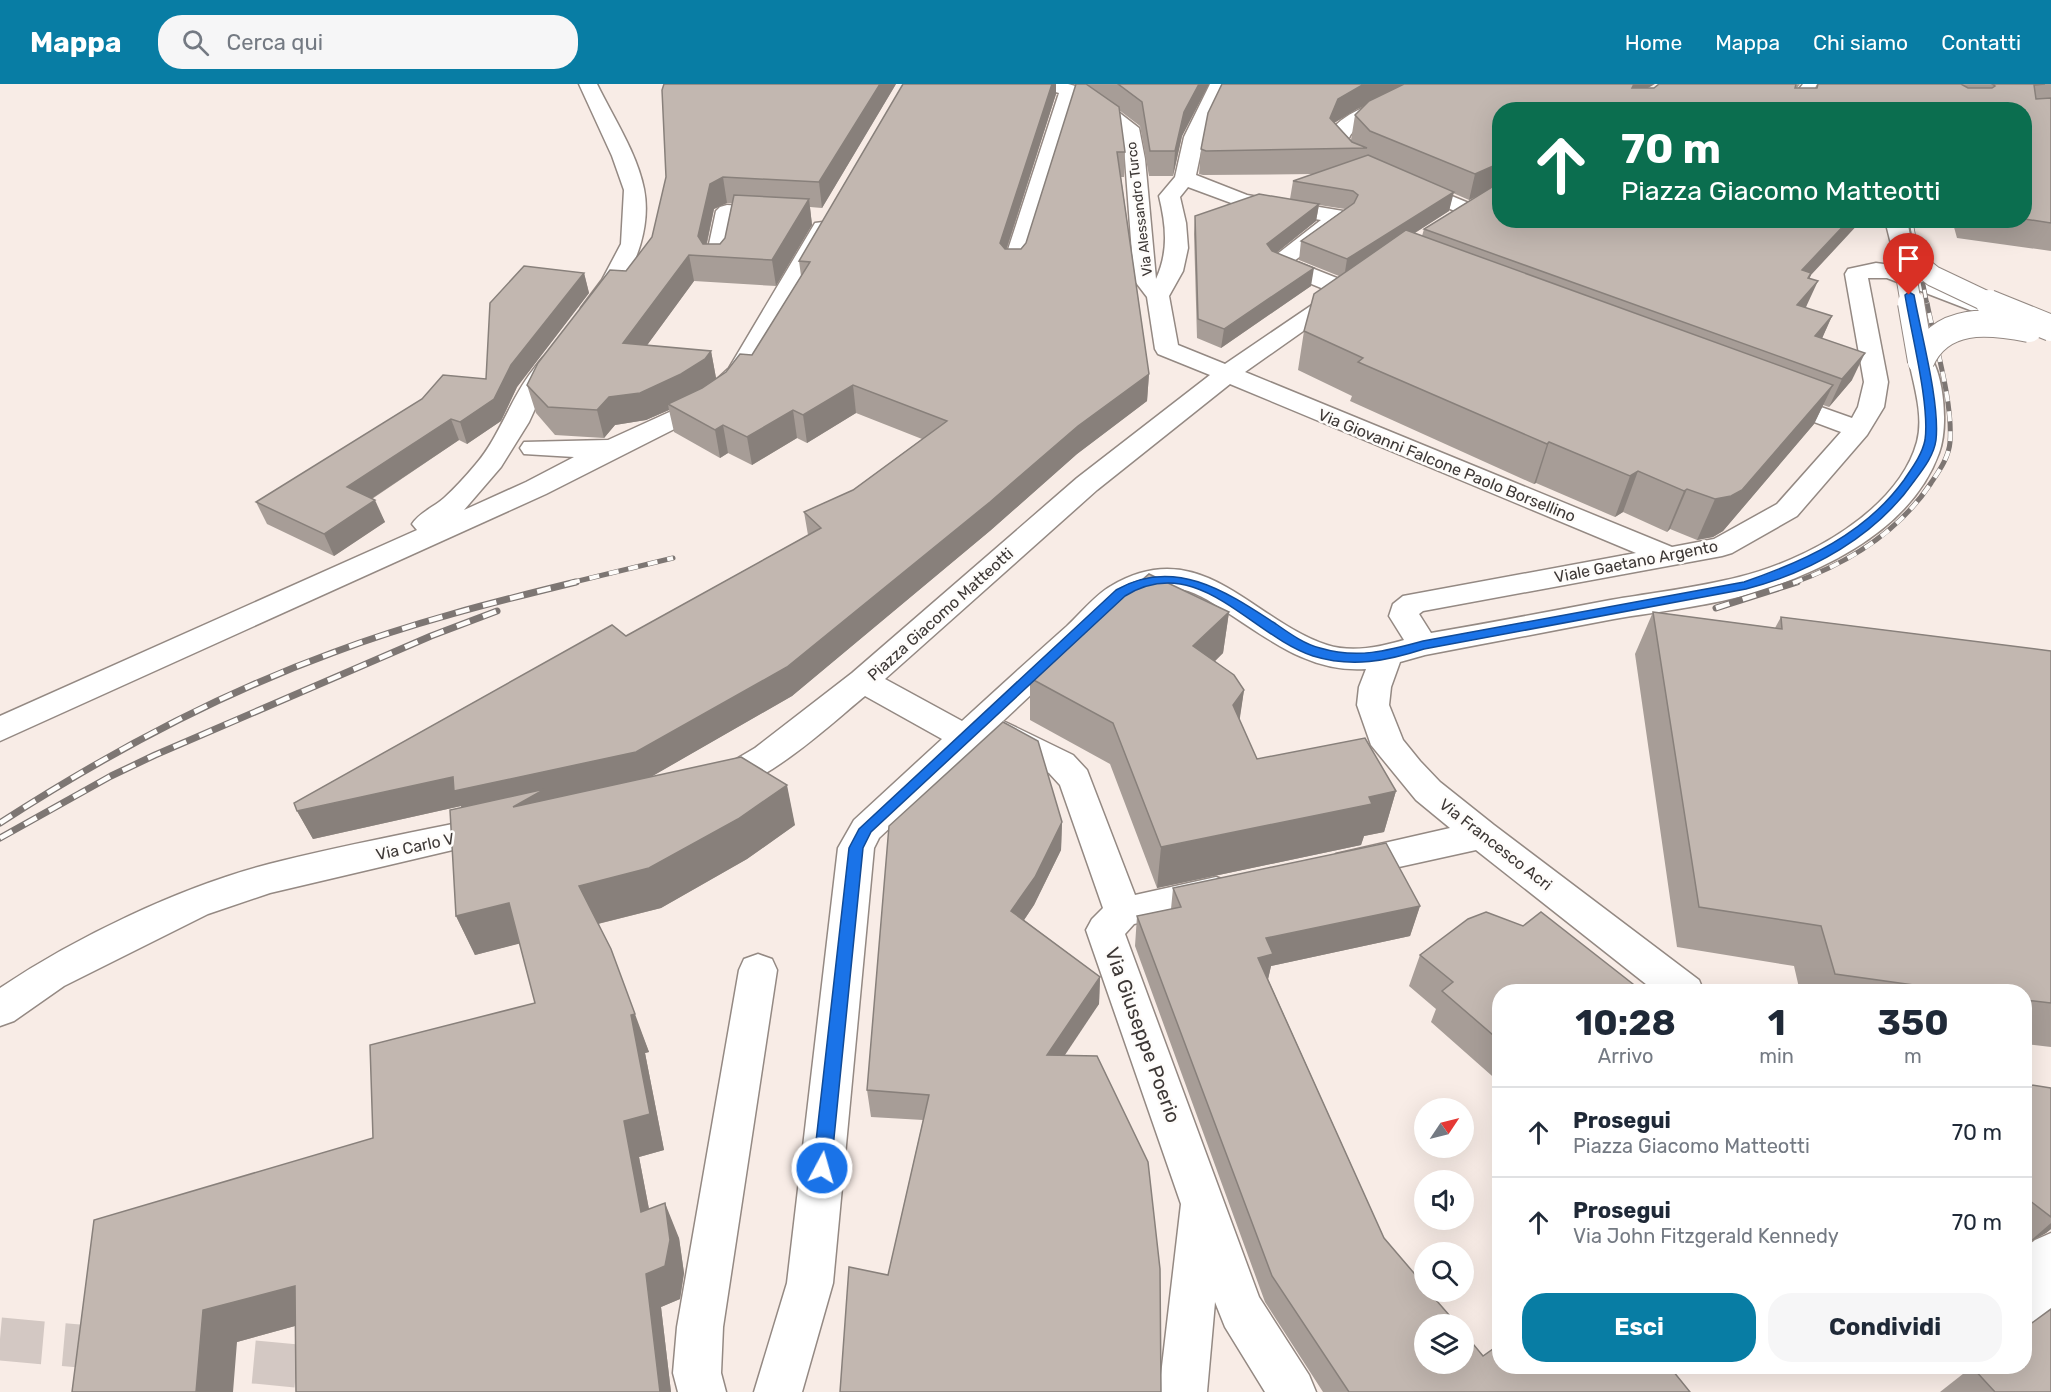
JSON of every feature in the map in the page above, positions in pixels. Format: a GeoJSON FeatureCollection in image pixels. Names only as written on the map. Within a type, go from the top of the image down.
{"type":"FeatureCollection","features":[{"type":"Feature","properties":{"kind":"street"},"geometry":{"type":"LineString","coordinates":[[381,556],[454,504],[488,467],[516,422],[531,388],[613,282],[632,244],[634,190],[588,84]]}},
{"type":"Feature","properties":{"kind":"street"},"geometry":{"type":"LineString","coordinates":[[1158,296],[1169,280],[1176,259],[1178,230],[1169,196],[1185,178],[1194,138],[1219,84]]}},
{"type":"Feature","properties":{"kind":"street"},"geometry":{"type":"LineString","coordinates":[[1425,84],[1404,99],[1365,115],[1342,128],[1338,141],[1357,161],[1469,210]]}},
{"type":"Feature","properties":{"kind":"street"},"geometry":{"type":"LineString","coordinates":[[1798,102],[1814,84]]}},
{"type":"Feature","properties":{"kind":"street"},"geometry":{"type":"LineString","coordinates":[[1013,268],[1058,87]]}},
{"type":"Feature","properties":{"kind":"street","name":"Via Alessandro Turco"},"geometry":{"type":"LineString","coordinates":[[1058,87],[1083,94],[1129,128],[1135,159],[1144,280],[1158,296],[1167,350],[1227,374]]}},
{"type":"Feature","properties":{"kind":"street"},"geometry":{"type":"LineString","coordinates":[[1185,178],[1234,200],[1342,216],[1278,262],[1349,291]]}},
{"type":"Feature","properties":{"kind":"street"},"geometry":{"type":"LineString","coordinates":[[1444,226],[1490,198]]}},
{"type":"Feature","properties":{"kind":"street"},"geometry":{"type":"LineString","coordinates":[[0,729],[536,488],[622,443],[697,409],[721,393],[748,358],[832,212],[801,215],[727,212],[716,263]]}},
{"type":"Feature","properties":{"kind":"street"},"geometry":{"type":"LineString","coordinates":[[778,1392],[810,1283],[856,848],[866,829],[1121,593],[1147,580],[1179,579],[1201,585],[1227,597],[1267,624],[1316,652],[1360,660],[1386,657],[1423,645],[1746,585],[1785,572],[1844,543],[1873,522],[1911,482],[1930,442],[1931,417],[1898,228]]}},
{"type":"Feature","properties":{"kind":"street"},"geometry":{"type":"LineString","coordinates":[[1902,251],[1927,272],[1947,283],[2051,328]]}},
{"type":"Feature","properties":{"kind":"street","name":"Viale Gaetano Argento"},"geometry":{"type":"LineString","coordinates":[[1423,645],[1404,616],[1404,611],[1414,603],[1722,547],[1787,510],[1858,429],[1871,407],[1876,382],[1856,274],[1870,270],[1891,272],[2051,334]]}},
{"type":"Feature","properties":{"kind":"street","name":"Piazza Giacomo Matteotti"},"geometry":{"type":"LineString","coordinates":[[974,730],[863,681],[1087,484],[1227,374],[1368,277]]}},
{"type":"Feature","properties":{"kind":"street"},"geometry":{"type":"LineString","coordinates":[[1921,361],[1928,345],[1938,336],[1964,327],[1996,324],[2051,334]]}},
{"type":"Feature","properties":{"kind":"street","name":"Via Giovanni Falcone Paolo Borsellino"},"geometry":{"type":"LineString","coordinates":[[1227,374],[1668,556]]}},
{"type":"Feature","properties":{"kind":"street"},"geometry":{"type":"LineString","coordinates":[[1757,392],[1858,429]]}},
{"type":"Feature","properties":{"kind":"street"},"geometry":{"type":"LineString","coordinates":[[516,422],[533,447],[544,471],[536,488]]}},
{"type":"Feature","properties":{"kind":"street"},"geometry":{"type":"LineString","coordinates":[[533,447],[566,450],[622,443]]}},
{"type":"Feature","properties":{"kind":"street"},"geometry":{"type":"LineString","coordinates":[[488,467],[508,483],[536,488]]}},
{"type":"Feature","properties":{"kind":"street","name":"Via Francesco Acri"},"geometry":{"type":"LineString","coordinates":[[1386,657],[1375,687],[1373,705],[1388,745],[1428,791],[1675,984]]}},
{"type":"Feature","properties":{"kind":"street"},"geometry":{"type":"LineString","coordinates":[[685,786],[745,770],[767,757],[863,681]]}},
{"type":"Feature","properties":{"kind":"street"},"geometry":{"type":"LineString","coordinates":[[974,730],[1061,764],[1075,779],[1124,912],[1251,885]]}},
{"type":"Feature","properties":{"kind":"street","name":"Via Carlo V"},"geometry":{"type":"LineString","coordinates":[[0,1009],[50,975],[195,904],[267,879],[522,822]]}},
{"type":"Feature","properties":{"kind":"street"},"geometry":{"type":"LineString","coordinates":[[1320,870],[1482,835]]}},
{"type":"Feature","properties":{"kind":"street","name":"Via Giuseppe Poerio"},"geometry":{"type":"LineString","coordinates":[[1124,912],[1105,930],[1241,1311],[1292,1392]]}},
{"type":"Feature","properties":{"kind":"street"},"geometry":{"type":"LineString","coordinates":[[702,1392],[697,1373],[700,1327],[758,970]]}},
{"type":"Feature","properties":{"kind":"street"},"geometry":{"type":"LineString","coordinates":[[1183,1392],[1202,1197]]}},
{"type":"Feature","properties":{"kind":"street"},"geometry":{"type":"LineString","coordinates":[[2032,1271],[2051,1256]]}},
{"type":"Feature","properties":{"kind":"street"},"geometry":{"type":"LineString","coordinates":[[2032,1292],[2051,1310]]}},
{"type":"Feature","properties":{"kind":"building"},"geometry":{"type":"Polygon","coordinates":[[[664,84],[880,84],[819,182],[723,177],[710,184],[698,236],[703,244],[720,244],[725,238],[734,195],[809,199],[772,260],[689,255],[623,343],[711,351],[705,359],[681,374],[640,393],[609,397],[597,410],[548,407],[527,385],[538,363],[610,270],[626,271],[652,237],[666,177],[662,90],[664,84]]]}},
{"type":"Feature","properties":{"kind":"building"},"geometry":{"type":"Polygon","coordinates":[[[903,84],[1052,84],[1000,243],[1005,249],[1021,249],[1026,243],[1076,84],[1086,84],[1119,107],[1125,152],[1117,152],[1149,374],[1078,426],[990,502],[787,667],[636,752],[454,791],[453,777],[297,811],[294,803],[612,625],[626,636],[821,528],[804,512],[853,490],[947,421],[853,385],[803,415],[793,410],[747,437],[723,425],[715,430],[668,404],[702,388],[726,372],[740,354],[752,355],[810,262],[799,261],[903,84]]]}},
{"type":"Feature","properties":{"kind":"building"},"geometry":{"type":"Polygon","coordinates":[[[1118,84],[1199,84],[1184,112],[1175,151],[1150,151],[1142,102],[1118,84]]]}},
{"type":"Feature","properties":{"kind":"building"},"geometry":{"type":"Polygon","coordinates":[[[1222,84],[1364,84],[1338,99],[1330,118],[1352,142],[1367,148],[1206,151],[1201,149],[1208,113],[1222,84]]]}},
{"type":"Feature","properties":{"kind":"building"},"geometry":{"type":"Polygon","coordinates":[[[1404,84],[1634,84],[1632,88],[1654,88],[1659,84],[1796,84],[1795,88],[1817,88],[1818,84],[1961,84],[1968,88],[1992,88],[1995,86],[1992,84],[2045,84],[2034,85],[2036,99],[2051,98],[2051,223],[2032,220],[2032,102],[1492,102],[1492,167],[1475,174],[1370,131],[1355,115],[1369,101],[1404,84]]]}},
{"type":"Feature","properties":{"kind":"building"},"geometry":{"type":"Polygon","coordinates":[[[1368,155],[1454,192],[1347,259],[1301,241],[1354,203],[1358,195],[1353,191],[1293,181],[1368,155]]]}},
{"type":"Feature","properties":{"kind":"building"},"geometry":{"type":"Polygon","coordinates":[[[1492,187],[1492,228],[1841,228],[1802,270],[1811,273],[1808,278],[1818,281],[1797,305],[1832,316],[1815,336],[1865,353],[1842,379],[1424,229],[1492,187]]]}},
{"type":"Feature","properties":{"kind":"building"},"geometry":{"type":"Polygon","coordinates":[[[1259,194],[1319,204],[1267,244],[1272,251],[1314,268],[1224,329],[1198,319],[1195,216],[1259,194]]]}},
{"type":"Feature","properties":{"kind":"building"},"geometry":{"type":"Polygon","coordinates":[[[1406,230],[1833,385],[1742,490],[1731,496],[1715,499],[1687,489],[1684,491],[1638,471],[1630,476],[1549,442],[1547,444],[1358,362],[1363,358],[1304,331],[1314,294],[1406,230]]]}},
{"type":"Feature","properties":{"kind":"building"},"geometry":{"type":"Polygon","coordinates":[[[524,266],[584,273],[511,365],[494,399],[460,422],[451,419],[347,487],[375,500],[324,534],[256,502],[422,399],[443,375],[486,379],[490,303],[524,266]]]}},
{"type":"Feature","properties":{"kind":"building"},"geometry":{"type":"Polygon","coordinates":[[[1149,574],[1229,612],[1193,646],[1234,675],[1244,690],[1233,705],[1257,759],[1365,738],[1396,791],[1369,797],[1372,804],[1161,847],[1113,723],[1030,678],[1149,574]]]}},
{"type":"Feature","properties":{"kind":"building"},"geometry":{"type":"Polygon","coordinates":[[[1653,612],[1782,629],[1781,617],[2051,651],[2051,1003],[2032,1001],[2032,984],[1907,984],[1835,974],[1821,926],[1699,907],[1653,612]]]}},
{"type":"Feature","properties":{"kind":"building"},"geometry":{"type":"Polygon","coordinates":[[[1003,722],[1038,741],[1062,822],[1035,877],[1011,911],[1100,977],[1047,1055],[1097,1056],[1148,1162],[1160,1269],[1161,1392],[840,1392],[849,1267],[888,1275],[929,1095],[867,1090],[889,826],[1003,722]]]}},
{"type":"Feature","properties":{"kind":"building"},"geometry":{"type":"Polygon","coordinates":[[[741,757],[787,785],[738,819],[649,868],[579,886],[611,949],[635,1014],[631,1015],[650,1114],[624,1121],[641,1212],[665,1203],[670,1240],[665,1266],[646,1274],[660,1392],[296,1392],[295,1286],[203,1310],[196,1392],[72,1392],[94,1220],[373,1138],[370,1045],[535,1003],[509,903],[456,916],[450,810],[545,789],[513,807],[741,757]]]}},
{"type":"Feature","properties":{"kind":"building"},"geometry":{"type":"Polygon","coordinates":[[[1386,843],[1420,906],[1266,938],[1273,954],[1258,958],[1384,1238],[1414,1273],[1414,1302],[1438,1302],[1448,1314],[1414,1314],[1414,1374],[1474,1374],[1474,1345],[1483,1356],[1492,1350],[1492,1374],[1675,1374],[1690,1392],[1349,1392],[1272,1276],[1137,916],[1181,907],[1173,888],[1386,843]]]}},
{"type":"Feature","properties":{"kind":"building"},"geometry":{"type":"Polygon","coordinates":[[[1486,912],[1523,926],[1541,912],[1633,984],[1492,984],[1492,1034],[1442,991],[1453,982],[1420,955],[1468,919],[1486,912]]]}},
{"type":"Feature","properties":{"kind":"building"},"geometry":{"type":"Polygon","coordinates":[[[2032,1085],[2051,1088],[2051,1217],[2032,1202],[2032,1085]]]}},
{"type":"Feature","properties":{"kind":"building"},"geometry":{"type":"Polygon","coordinates":[[[2051,1309],[2051,1392],[1995,1392],[1978,1374],[2032,1374],[2032,1323],[2051,1309]]]}},
{"type":"Feature","properties":{"kind":"tunnel"},"geometry":{"type":"LineString","coordinates":[[0,1339],[124,1350]]}},
{"type":"Feature","properties":{"kind":"tunnel"},"geometry":{"type":"LineString","coordinates":[[190,1356],[339,1370]]}},
{"type":"Feature","properties":{"kind":"railway"},"geometry":{"type":"LineString","coordinates":[[1912,228],[1927,304]]}},
{"type":"Feature","properties":{"kind":"railway"},"geometry":{"type":"LineString","coordinates":[[1793,583],[1852,556],[1887,531],[1918,501],[1946,458],[1950,442],[1949,409],[1927,303]]}},
{"type":"Feature","properties":{"kind":"railway"},"geometry":{"type":"LineString","coordinates":[[570,583],[673,558]]}},
{"type":"Feature","properties":{"kind":"railway"},"geometry":{"type":"LineString","coordinates":[[0,823],[80,774],[161,729],[288,670],[362,642],[422,623],[576,582]]}},
{"type":"Feature","properties":{"kind":"railway"},"geometry":{"type":"LineString","coordinates":[[1716,608],[1797,582]]}},
{"type":"Feature","properties":{"kind":"railway"},"geometry":{"type":"LineString","coordinates":[[0,838],[111,776],[155,755],[431,636],[497,611]]}},
{"type":"Feature","properties":{"kind":"route"},"geometry":{"type":"LineString","coordinates":[[822,1168],[856,848],[866,829],[1121,593],[1147,580],[1162,578],[1193,582],[1227,597],[1293,641],[1316,652],[1360,660],[1386,657],[1423,645],[1746,585],[1785,572],[1844,543],[1873,522],[1911,482],[1922,463],[1930,442],[1931,417],[1909,295]]}}]}
